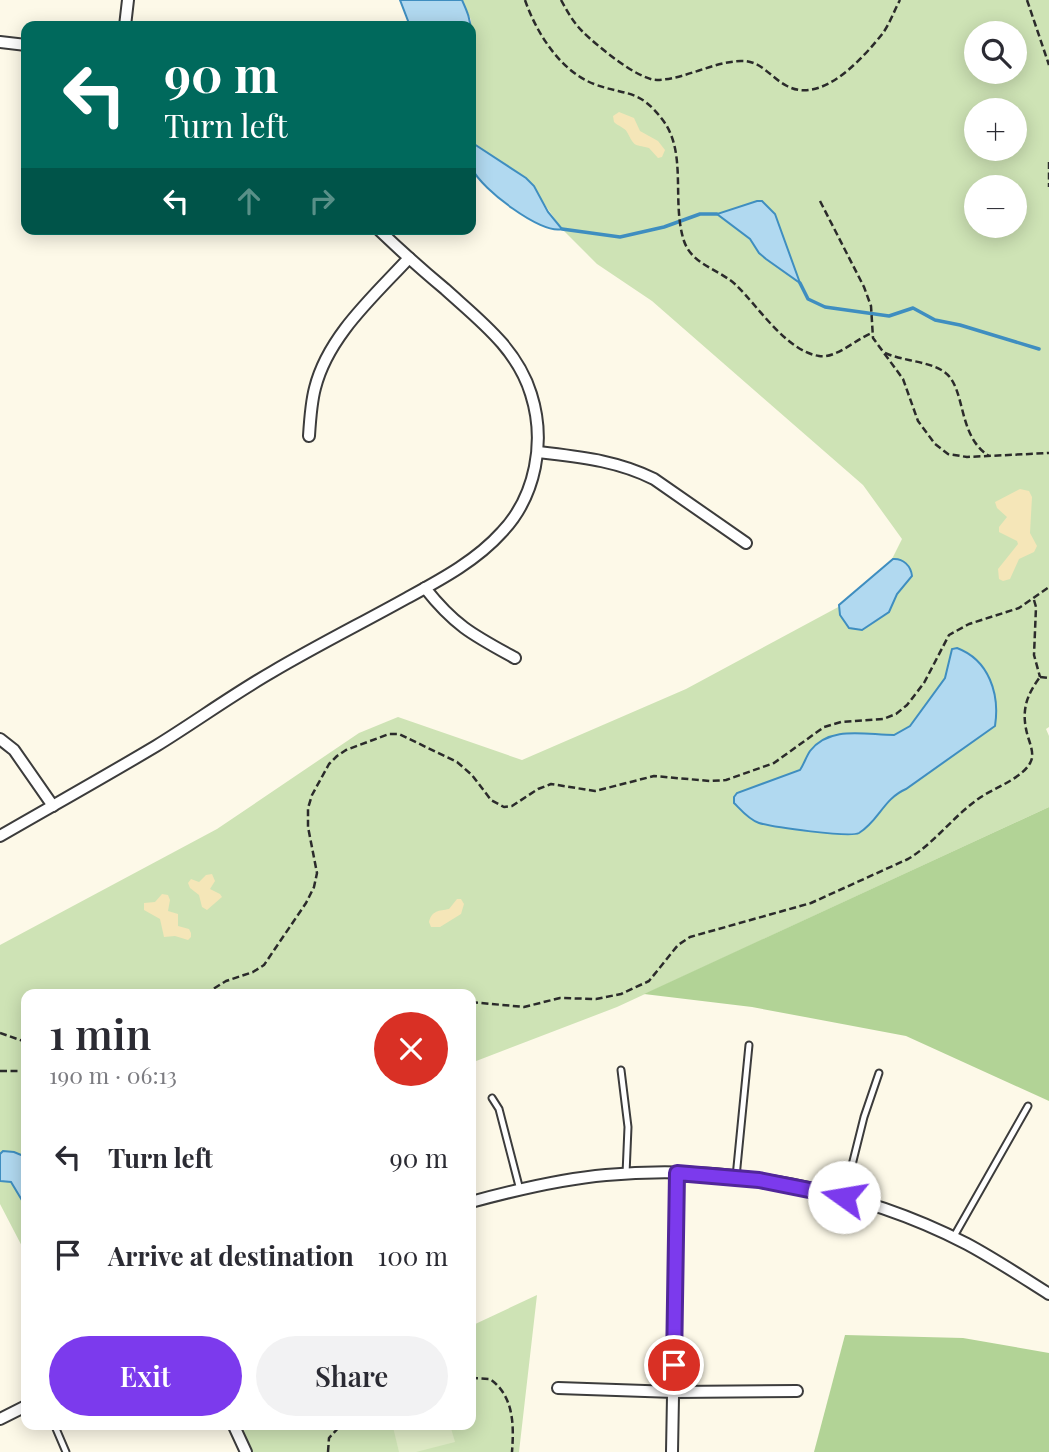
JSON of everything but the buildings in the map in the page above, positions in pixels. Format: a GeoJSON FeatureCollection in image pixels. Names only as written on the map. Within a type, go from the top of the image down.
{"type":"FeatureCollection","features":[{"type":"Feature","properties":{"kind":"street"},"geometry":{"type":"LineString","coordinates":[[126,21],[128,0]]}},
{"type":"Feature","properties":{"kind":"street"},"geometry":{"type":"LineString","coordinates":[[0,42],[21,44]]}},
{"type":"Feature","properties":{"kind":"street"},"geometry":{"type":"LineString","coordinates":[[0,836],[157,746],[271,672],[425,588],[482,552],[502,533],[523,502],[533,476],[538,452],[536,412],[524,376],[515,360],[485,324],[384,235]]}},
{"type":"Feature","properties":{"kind":"street"},"geometry":{"type":"LineString","coordinates":[[309,436],[314,388],[328,353],[351,322],[409,258]]}},
{"type":"Feature","properties":{"kind":"street"},"geometry":{"type":"LineString","coordinates":[[538,452],[601,460],[637,471],[654,479],[746,543]]}},
{"type":"Feature","properties":{"kind":"street"},"geometry":{"type":"LineString","coordinates":[[425,588],[445,614],[460,626],[515,658]]}},
{"type":"Feature","properties":{"kind":"street"},"geometry":{"type":"LineString","coordinates":[[0,739],[14,750],[53,806]]}},
{"type":"Feature","properties":{"kind":"street"},"geometry":{"type":"LineString","coordinates":[[673,1452],[677,1173]]}},
{"type":"Feature","properties":{"kind":"street"},"geometry":{"type":"LineString","coordinates":[[476,1201],[576,1179],[626,1174],[677,1173],[736,1177],[797,1186],[897,1214],[953,1238],[1049,1294]]}},
{"type":"Feature","properties":{"kind":"street"},"geometry":{"type":"LineString","coordinates":[[558,1388],[797,1391]]}},
{"type":"Feature","properties":{"kind":"street"},"geometry":{"type":"LineString","coordinates":[[0,1419],[21,1408]]}},
{"type":"Feature","properties":{"kind":"street"},"geometry":{"type":"LineString","coordinates":[[236,1430],[246,1452]]}},
{"type":"Feature","properties":{"kind":"lane"},"geometry":{"type":"LineString","coordinates":[[736,1177],[749,1045]]}},
{"type":"Feature","properties":{"kind":"lane"},"geometry":{"type":"LineString","coordinates":[[621,1070],[628,1128],[626,1174]]}},
{"type":"Feature","properties":{"kind":"lane"},"geometry":{"type":"LineString","coordinates":[[844,1197],[864,1117],[879,1073]]}},
{"type":"Feature","properties":{"kind":"lane"},"geometry":{"type":"LineString","coordinates":[[492,1098],[499,1109],[520,1190]]}},
{"type":"Feature","properties":{"kind":"lane"},"geometry":{"type":"LineString","coordinates":[[953,1238],[1028,1106]]}},
{"type":"Feature","properties":{"kind":"lane"},"geometry":{"type":"LineString","coordinates":[[57,1430],[66,1452]]}},
{"type":"Feature","properties":{"kind":"path"},"geometry":{"type":"LineString","coordinates":[[525,0],[537,29],[570,67],[594,84],[640,96],[662,118],[672,133],[676,146],[679,215],[685,244],[693,257],[731,280],[776,329],[818,356],[827,356],[872,333]]}},
{"type":"Feature","properties":{"kind":"path"},"geometry":{"type":"LineString","coordinates":[[561,0],[573,20],[589,37],[646,78],[664,79],[721,64],[744,61],[759,66],[788,87],[802,90],[827,84],[846,73],[884,31],[900,0]]}},
{"type":"Feature","properties":{"kind":"path"},"geometry":{"type":"LineString","coordinates":[[1027,0],[1049,65]]}},
{"type":"Feature","properties":{"kind":"path"},"geometry":{"type":"LineString","coordinates":[[1049,162],[1049,187]]}},
{"type":"Feature","properties":{"kind":"path"},"geometry":{"type":"LineString","coordinates":[[820,201],[857,269],[871,306],[872,333],[902,379],[918,421],[935,444],[955,456],[1049,453]]}},
{"type":"Feature","properties":{"kind":"path"},"geometry":{"type":"LineString","coordinates":[[884,353],[932,366],[947,374],[954,383],[973,442],[989,456]]}},
{"type":"Feature","properties":{"kind":"path"},"geometry":{"type":"LineString","coordinates":[[213,989],[264,965],[306,903],[317,873],[308,827],[309,804],[329,764],[346,750],[389,734],[399,734],[457,762],[468,770],[491,800],[504,807],[512,806],[551,784],[595,791],[654,776],[726,779],[774,763],[816,731],[829,725],[883,719],[896,714],[907,705],[924,683],[949,635],[962,626],[1013,611],[1034,600],[1049,587]]}},
{"type":"Feature","properties":{"kind":"path"},"geometry":{"type":"LineString","coordinates":[[476,1003],[524,1006],[560,998],[604,998],[629,992],[649,981],[678,945],[690,937],[811,903],[908,859],[921,850],[965,809],[1027,767],[1031,761],[1032,751],[1024,710],[1040,677],[1034,654],[1034,600]]}},
{"type":"Feature","properties":{"kind":"path"},"geometry":{"type":"LineString","coordinates":[[1040,677],[1049,678]]}},
{"type":"Feature","properties":{"kind":"path"},"geometry":{"type":"LineString","coordinates":[[0,1033],[21,1040]]}},
{"type":"Feature","properties":{"kind":"path"},"geometry":{"type":"LineString","coordinates":[[0,1071],[21,1071]]}},
{"type":"Feature","properties":{"kind":"path"},"geometry":{"type":"LineString","coordinates":[[476,1378],[490,1379],[506,1397],[512,1415],[512,1452]]}},
{"type":"Feature","properties":{"kind":"path"},"geometry":{"type":"LineString","coordinates":[[328,1452],[329,1438],[336,1430]]}},
{"type":"Feature","properties":{"kind":"green space"},"geometry":{"type":"Polygon","coordinates":[[[462,0],[1049,0],[1049,727],[1046,729],[1049,736],[1049,807],[617,1007],[476,1061],[476,989],[21,989],[21,1244],[0,1204],[0,945],[217,829],[359,733],[398,717],[522,760],[686,689],[842,605],[892,559],[902,539],[863,485],[652,301],[597,264],[562,229],[526,178],[476,145],[476,21],[471,21],[462,0]]]}},
{"type":"Feature","properties":{"kind":"green space"},"geometry":{"type":"Polygon","coordinates":[[[1049,807],[1049,1101],[906,1036],[752,1007],[644,994],[1049,807]]]}},
{"type":"Feature","properties":{"kind":"green space"},"geometry":{"type":"Polygon","coordinates":[[[537,1295],[519,1452],[253,1452],[242,1430],[476,1430],[476,1324],[537,1295]]]}},
{"type":"Feature","properties":{"kind":"green space"},"geometry":{"type":"Polygon","coordinates":[[[845,1335],[963,1338],[1049,1353],[1049,1452],[814,1452],[845,1335]]]}},
{"type":"Feature","properties":{"kind":"green space"},"geometry":{"type":"Polygon","coordinates":[[[394,1430],[451,1430],[455,1442],[416,1452],[399,1452],[394,1430]]]}},
{"type":"Feature","properties":{"kind":"sand"},"geometry":{"type":"Polygon","coordinates":[[[619,112],[634,118],[640,131],[658,141],[665,150],[662,157],[658,158],[649,148],[633,143],[626,131],[614,122],[613,116],[619,112]]]}},
{"type":"Feature","properties":{"kind":"sand"},"geometry":{"type":"Polygon","coordinates":[[[1020,489],[1029,491],[1032,497],[1030,533],[1037,546],[1034,552],[1019,559],[1010,579],[1003,581],[999,579],[998,569],[1018,544],[999,532],[999,527],[1007,517],[997,508],[995,502],[1020,489]]]}},
{"type":"Feature","properties":{"kind":"sand"},"geometry":{"type":"Polygon","coordinates":[[[212,874],[215,881],[210,889],[222,897],[207,910],[202,907],[199,895],[188,883],[191,879],[199,882],[206,875],[212,874]]]}},
{"type":"Feature","properties":{"kind":"sand"},"geometry":{"type":"Polygon","coordinates":[[[162,894],[168,895],[170,900],[168,911],[178,914],[178,926],[189,929],[191,937],[188,940],[175,936],[164,937],[160,919],[144,910],[144,903],[155,902],[162,894]]]}},
{"type":"Feature","properties":{"kind":"sand"},"geometry":{"type":"Polygon","coordinates":[[[457,899],[461,899],[464,904],[461,914],[440,927],[431,927],[429,922],[432,915],[449,909],[457,899]]]}},
{"type":"Feature","properties":{"kind":"water"},"geometry":{"type":"Polygon","coordinates":[[[400,0],[462,0],[470,21],[408,21],[400,0]]]}},
{"type":"Feature","properties":{"kind":"water"},"geometry":{"type":"Polygon","coordinates":[[[476,145],[526,178],[562,229],[552,229],[527,218],[499,198],[478,178],[476,145]]]}},
{"type":"Feature","properties":{"kind":"water"},"geometry":{"type":"Polygon","coordinates":[[[762,201],[775,214],[800,283],[766,259],[750,239],[717,214],[762,201]]]}},
{"type":"Feature","properties":{"kind":"water"},"geometry":{"type":"Polygon","coordinates":[[[893,559],[906,563],[912,576],[897,594],[889,612],[862,630],[849,628],[840,615],[839,605],[893,559]]]}},
{"type":"Feature","properties":{"kind":"water"},"geometry":{"type":"Polygon","coordinates":[[[957,648],[977,661],[990,680],[996,702],[995,726],[898,793],[859,833],[827,833],[759,823],[734,803],[737,793],[800,770],[810,751],[828,738],[849,733],[894,735],[910,726],[945,678],[952,649],[957,648]]]}},
{"type":"Feature","properties":{"kind":"water"},"geometry":{"type":"Polygon","coordinates":[[[3,1151],[21,1155],[21,1199],[11,1182],[0,1181],[0,1154],[3,1151]]]}},
{"type":"Feature","properties":{"kind":"waterway"},"geometry":{"type":"LineString","coordinates":[[562,229],[620,237],[664,227],[700,214],[717,214]]}},
{"type":"Feature","properties":{"kind":"waterway"},"geometry":{"type":"LineString","coordinates":[[800,283],[808,299],[825,307],[889,316],[913,308],[935,320],[1039,349]]}},
{"type":"Feature","properties":{"kind":"route"},"geometry":{"type":"LineString","coordinates":[[674,1365],[677,1173],[759,1180],[844,1197]]}}]}
